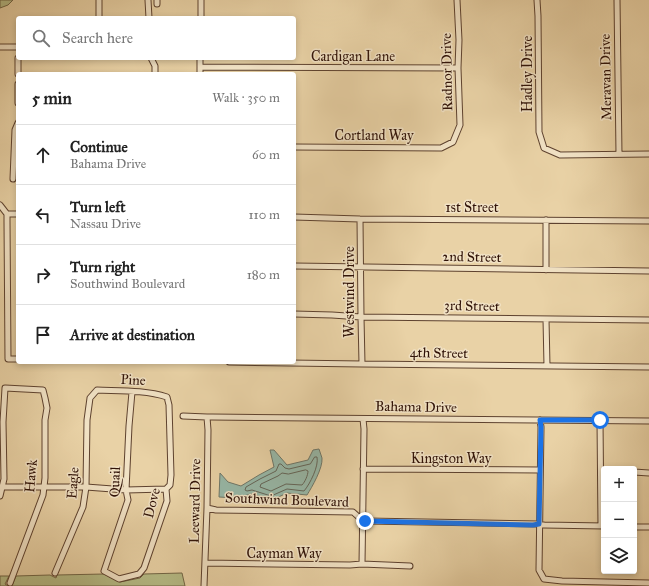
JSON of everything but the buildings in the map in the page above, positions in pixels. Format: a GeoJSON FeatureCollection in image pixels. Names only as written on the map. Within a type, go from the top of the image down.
{"type":"FeatureCollection","features":[{"type":"Feature","properties":{"kind":"street"},"geometry":{"type":"LineString","coordinates":[[99,0],[99,16]]}},
{"type":"Feature","properties":{"kind":"street"},"geometry":{"type":"LineString","coordinates":[[148,0],[149,16]]}},
{"type":"Feature","properties":{"kind":"street"},"geometry":{"type":"LineString","coordinates":[[201,0],[201,16]]}},
{"type":"Feature","properties":{"kind":"street","name":"Radnor Drive"},"geometry":{"type":"LineString","coordinates":[[453,142],[460,125],[457,0]]}},
{"type":"Feature","properties":{"kind":"street","name":"Hadley Drive"},"geometry":{"type":"LineString","coordinates":[[537,0],[539,132],[544,148],[560,155],[619,154]]}},
{"type":"Feature","properties":{"kind":"street","name":"Meravan Drive"},"geometry":{"type":"LineString","coordinates":[[617,0],[619,154]]}},
{"type":"Feature","properties":{"kind":"street"},"geometry":{"type":"LineString","coordinates":[[0,47],[16,47]]}},
{"type":"Feature","properties":{"kind":"street"},"geometry":{"type":"LineString","coordinates":[[18,60],[18,72]]}},
{"type":"Feature","properties":{"kind":"street"},"geometry":{"type":"LineString","coordinates":[[152,60],[155,66],[155,72]]}},
{"type":"Feature","properties":{"kind":"street"},"geometry":{"type":"LineString","coordinates":[[200,60],[200,72]]}},
{"type":"Feature","properties":{"kind":"street","name":"Cardigan Lane"},"geometry":{"type":"LineString","coordinates":[[200,67],[458,68]]}},
{"type":"Feature","properties":{"kind":"street"},"geometry":{"type":"LineString","coordinates":[[13,179],[16,128]]}},
{"type":"Feature","properties":{"kind":"street","name":"Cortland Way"},"geometry":{"type":"LineString","coordinates":[[296,147],[441,148],[453,142]]}},
{"type":"Feature","properties":{"kind":"street"},"geometry":{"type":"LineString","coordinates":[[619,154],[649,154]]}},
{"type":"Feature","properties":{"kind":"street"},"geometry":{"type":"LineString","coordinates":[[0,205],[7,214],[8,229],[8,359],[16,359]]}},
{"type":"Feature","properties":{"kind":"street"},"geometry":{"type":"LineString","coordinates":[[7,214],[16,214]]}},
{"type":"Feature","properties":{"kind":"street","name":"1st Street"},"geometry":{"type":"LineString","coordinates":[[296,217],[360,219],[649,221]]}},
{"type":"Feature","properties":{"kind":"street","name":"Westwind Drive"},"geometry":{"type":"LineString","coordinates":[[360,219],[362,364]]}},
{"type":"Feature","properties":{"kind":"street"},"geometry":{"type":"LineString","coordinates":[[546,220],[546,270]]}},
{"type":"Feature","properties":{"kind":"street","name":"2nd Street"},"geometry":{"type":"LineString","coordinates":[[296,266],[649,271]]}},
{"type":"Feature","properties":{"kind":"street","name":"3rd Street"},"geometry":{"type":"LineString","coordinates":[[296,314],[361,317],[649,320]]}},
{"type":"Feature","properties":{"kind":"street"},"geometry":{"type":"LineString","coordinates":[[546,318],[547,366]]}},
{"type":"Feature","properties":{"kind":"street","name":"4th Street"},"geometry":{"type":"LineString","coordinates":[[296,363],[649,367]]}},
{"type":"Feature","properties":{"kind":"street","name":"Hawk"},"geometry":{"type":"LineString","coordinates":[[1,487],[4,479],[3,422],[5,388],[43,390],[47,408],[45,420],[43,496],[10,583]]}},
{"type":"Feature","properties":{"kind":"street","name":"Pine"},"geometry":{"type":"LineString","coordinates":[[96,390],[154,393],[167,397]]}},
{"type":"Feature","properties":{"kind":"street","name":"Eagle"},"geometry":{"type":"LineString","coordinates":[[54,573],[83,508],[86,486],[87,420],[90,398],[96,390]]}},
{"type":"Feature","properties":{"kind":"street","name":"Quail"},"geometry":{"type":"LineString","coordinates":[[104,571],[128,500],[126,490],[132,392]]}},
{"type":"Feature","properties":{"kind":"street","name":"Dove"},"geometry":{"type":"LineString","coordinates":[[104,571],[119,579],[139,574],[144,568],[167,502],[166,489],[170,485],[169,404],[167,397]]}},
{"type":"Feature","properties":{"kind":"street","name":"Bahama Drive"},"geometry":{"type":"LineString","coordinates":[[183,416],[207,416],[212,418],[649,420]]}},
{"type":"Feature","properties":{"kind":"street","name":"Leeward Drive"},"geometry":{"type":"LineString","coordinates":[[204,586],[207,508],[207,416]]}},
{"type":"Feature","properties":{"kind":"street"},"geometry":{"type":"LineString","coordinates":[[362,564],[363,419]]}},
{"type":"Feature","properties":{"kind":"street"},"geometry":{"type":"LineString","coordinates":[[540,420],[539,570],[544,579],[562,581],[649,583]]}},
{"type":"Feature","properties":{"kind":"street"},"geometry":{"type":"LineString","coordinates":[[600,420],[603,466]]}},
{"type":"Feature","properties":{"kind":"street","name":"Kingston Way"},"geometry":{"type":"LineString","coordinates":[[363,469],[540,470]]}},
{"type":"Feature","properties":{"kind":"street"},"geometry":{"type":"LineString","coordinates":[[637,472],[649,473]]}},
{"type":"Feature","properties":{"kind":"street"},"geometry":{"type":"LineString","coordinates":[[0,496],[1,487],[86,486],[126,490],[166,489]]}},
{"type":"Feature","properties":{"kind":"street","name":"Southwind Boulevard"},"geometry":{"type":"LineString","coordinates":[[207,508],[216,510],[353,512],[363,520],[601,526]]}},
{"type":"Feature","properties":{"kind":"street"},"geometry":{"type":"LineString","coordinates":[[637,527],[649,527]]}},
{"type":"Feature","properties":{"kind":"street","name":"Cayman Way"},"geometry":{"type":"LineString","coordinates":[[205,563],[362,564],[410,566]]}},
{"type":"Feature","properties":{"kind":"green space"},"geometry":{"type":"Polygon","coordinates":[[[0,0],[13,0],[8,5],[0,8],[0,0]]]}},
{"type":"Feature","properties":{"kind":"green space"},"geometry":{"type":"Polygon","coordinates":[[[182,573],[185,586],[12,586],[16,576],[50,575],[56,578],[57,575],[104,574],[120,582],[140,578],[144,574],[182,573]]]}},
{"type":"Feature","properties":{"kind":"green space"},"geometry":{"type":"Polygon","coordinates":[[[0,576],[9,576],[5,584],[8,586],[0,586],[0,576]]]}},
{"type":"Feature","properties":{"kind":"water"},"geometry":{"type":"Polygon","coordinates":[[[319,449],[322,458],[321,467],[307,495],[287,493],[272,500],[251,494],[236,498],[219,497],[220,473],[228,482],[241,486],[274,467],[270,450],[274,450],[287,465],[308,460],[313,450],[319,449]]]}},
{"type":"Feature","properties":{"kind":"route"},"geometry":{"type":"LineString","coordinates":[[365,521],[539,524],[540,420],[600,420]]}}]}
